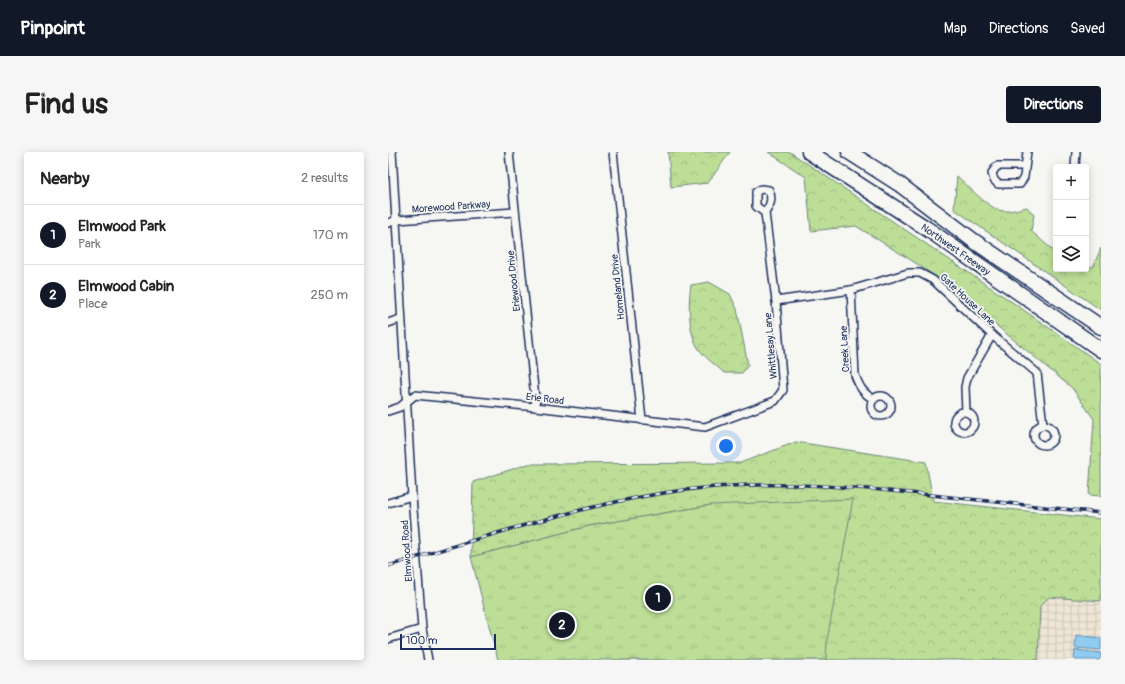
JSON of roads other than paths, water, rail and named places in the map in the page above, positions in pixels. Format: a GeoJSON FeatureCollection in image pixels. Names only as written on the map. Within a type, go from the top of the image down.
{"type":"FeatureCollection","features":[{"type":"Feature","properties":{"kind":"highway","name":"Northwest Freeway"},"geometry":{"type":"LineString","coordinates":[[809,152],[926,228],[1101,350]]}},
{"type":"Feature","properties":{"kind":"highway","name":"Northwest Freeway"},"geometry":{"type":"LineString","coordinates":[[849,152],[899,184],[980,245],[1101,327]]}},
{"type":"Feature","properties":{"kind":"highway"},"geometry":{"type":"LineString","coordinates":[[864,152],[899,184]]}},
{"type":"Feature","properties":{"kind":"street","name":"Elmwood Road"},"geometry":{"type":"LineString","coordinates":[[392,152],[390,166],[397,220],[400,319],[407,400],[412,496],[422,629],[428,660]]}},
{"type":"Feature","properties":{"kind":"street","name":"Eriewood Drive"},"geometry":{"type":"LineString","coordinates":[[509,152],[536,407]]}},
{"type":"Feature","properties":{"kind":"street","name":"Homeland Drive"},"geometry":{"type":"LineString","coordinates":[[613,152],[642,420]]}},
{"type":"Feature","properties":{"kind":"street"},"geometry":{"type":"LineString","coordinates":[[1025,166],[997,166],[992,173],[992,176],[998,184],[1017,185],[1024,177],[1027,152]]}},
{"type":"Feature","properties":{"kind":"street"},"geometry":{"type":"LineString","coordinates":[[1075,164],[1076,152]]}},
{"type":"Feature","properties":{"kind":"street","name":"Morewood Parkway"},"geometry":{"type":"LineString","coordinates":[[388,223],[397,220],[515,212]]}},
{"type":"Feature","properties":{"kind":"street","name":"Whittlesay Lane"},"geometry":{"type":"LineString","coordinates":[[705,427],[775,401],[783,390],[776,301],[765,213]]}},
{"type":"Feature","properties":{"kind":"street","name":"Gate House Lane"},"geometry":{"type":"LineString","coordinates":[[776,301],[851,290],[908,274],[920,273],[934,280],[992,335],[1037,373],[1044,425]]}},
{"type":"Feature","properties":{"kind":"street","name":"Creek Lane"},"geometry":{"type":"LineString","coordinates":[[851,290],[855,375],[859,387],[868,396],[874,398]]}},
{"type":"Feature","properties":{"kind":"street"},"geometry":{"type":"LineString","coordinates":[[388,323],[400,319]]}},
{"type":"Feature","properties":{"kind":"street"},"geometry":{"type":"LineString","coordinates":[[966,412],[967,378],[992,335]]}},
{"type":"Feature","properties":{"kind":"street","name":"Erie Road"},"geometry":{"type":"LineString","coordinates":[[388,411],[400,407],[415,395],[536,407],[705,427]]}},
{"type":"Feature","properties":{"kind":"street"},"geometry":{"type":"LineString","coordinates":[[388,503],[412,496]]}},
{"type":"Feature","properties":{"kind":"street"},"geometry":{"type":"LineString","coordinates":[[388,639],[422,629]]}},
{"type":"Feature","properties":{"kind":"water"},"geometry":{"type":"Polygon","coordinates":[[[1076,635],[1101,638],[1101,650],[1075,648],[1076,635]]]}},
{"type":"Feature","properties":{"kind":"water"},"geometry":{"type":"Polygon","coordinates":[[[1075,650],[1101,653],[1101,660],[1074,660],[1075,650]]]}},
{"type":"Feature","properties":{"kind":"railway"},"geometry":{"type":"LineString","coordinates":[[388,566],[531,523],[603,505],[640,497],[709,487],[741,485],[804,485],[836,487],[1101,513]]}},
{"type":"Feature","properties":{"kind":"place","name":"Elmwood Park"},"geometry":{"type":"Point","coordinates":[658,598]}},
{"type":"Feature","properties":{"kind":"place","name":"Elmwood Cabin"},"geometry":{"type":"Point","coordinates":[562,625]}}]}
